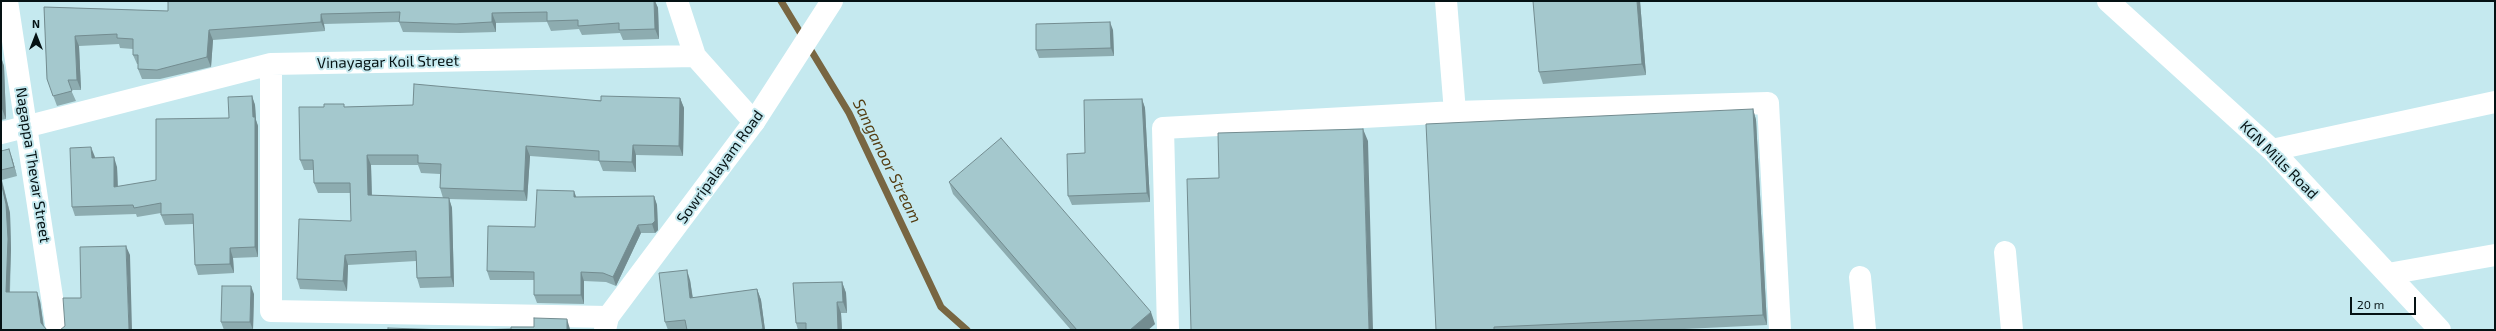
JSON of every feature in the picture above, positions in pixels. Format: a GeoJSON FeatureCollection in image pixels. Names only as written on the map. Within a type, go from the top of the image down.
{"type":"FeatureCollection","features":[{"type":"Feature","properties":{"kind":"street","name":"Nagappa Thevar Street"},"geometry":{"type":"LineString","coordinates":[[8,1],[57,330]]}},
{"type":"Feature","properties":{"kind":"street"},"geometry":{"type":"LineString","coordinates":[[676,1],[695,56],[754,122]]}},
{"type":"Feature","properties":{"kind":"street","name":"Sowripalayam Road"},"geometry":{"type":"LineString","coordinates":[[607,324],[754,122],[832,1]]}},
{"type":"Feature","properties":{"kind":"street"},"geometry":{"type":"LineString","coordinates":[[1446,1],[1455,112]]}},
{"type":"Feature","properties":{"kind":"street","name":"KGN Mills Road"},"geometry":{"type":"LineString","coordinates":[[2112,1],[2272,150],[2440,330]]}},
{"type":"Feature","properties":{"kind":"street","name":"Vinayagar Koil Street"},"geometry":{"type":"LineString","coordinates":[[1,133],[271,64],[695,56]]}},
{"type":"Feature","properties":{"kind":"street"},"geometry":{"type":"LineString","coordinates":[[271,64],[271,311],[607,324]]}},
{"type":"Feature","properties":{"kind":"street"},"geometry":{"type":"LineString","coordinates":[[2272,150],[2495,102]]}},
{"type":"Feature","properties":{"kind":"street"},"geometry":{"type":"LineString","coordinates":[[1168,330],[1163,128],[1455,112],[1768,104],[1780,330]]}},
{"type":"Feature","properties":{"kind":"street"},"geometry":{"type":"LineString","coordinates":[[2005,252],[2012,330]]}},
{"type":"Feature","properties":{"kind":"street"},"geometry":{"type":"LineString","coordinates":[[2388,274],[2495,255]]}},
{"type":"Feature","properties":{"kind":"street"},"geometry":{"type":"LineString","coordinates":[[1860,277],[1865,330]]}},
{"type":"Feature","properties":{"kind":"building"},"geometry":{"type":"Polygon","coordinates":[[[168,1],[654,1],[655,29],[619,30],[619,23],[578,26],[578,20],[547,21],[547,12],[492,13],[492,22],[456,24],[399,22],[400,12],[321,14],[321,22],[209,30],[207,57],[157,70],[138,69],[138,55],[133,55],[133,39],[117,38],[117,34],[75,36],[77,80],[68,80],[72,91],[53,96],[47,79],[44,7],[168,11],[168,1]]]}},
{"type":"Feature","properties":{"kind":"building"},"geometry":{"type":"Polygon","coordinates":[[[1533,1],[1637,1],[1642,64],[1539,72],[1533,1]]]}},
{"type":"Feature","properties":{"kind":"building"},"geometry":{"type":"Polygon","coordinates":[[[1110,22],[1111,48],[1036,50],[1036,24],[1110,22]]]}},
{"type":"Feature","properties":{"kind":"building"},"geometry":{"type":"Polygon","coordinates":[[[1,77],[2,109],[1,109],[1,77]]]}},
{"type":"Feature","properties":{"kind":"building"},"geometry":{"type":"Polygon","coordinates":[[[414,84],[601,101],[601,96],[680,98],[679,146],[633,145],[632,162],[599,161],[599,151],[526,146],[524,191],[440,188],[441,164],[418,163],[418,155],[367,155],[368,195],[449,198],[451,277],[417,278],[416,251],[345,255],[343,281],[297,279],[299,219],[351,221],[350,183],[314,183],[313,160],[300,160],[299,107],[324,107],[324,104],[344,104],[344,107],[413,105],[414,84]]]}},
{"type":"Feature","properties":{"kind":"building"},"geometry":{"type":"Polygon","coordinates":[[[252,96],[253,117],[255,117],[255,247],[230,248],[230,264],[195,265],[193,214],[161,215],[161,203],[134,208],[133,205],[72,207],[70,148],[91,147],[92,158],[114,157],[114,187],[156,180],[156,119],[229,118],[228,97],[252,96]]]}},
{"type":"Feature","properties":{"kind":"building"},"geometry":{"type":"Polygon","coordinates":[[[1142,99],[1147,193],[1068,196],[1067,154],[1085,153],[1084,100],[1142,99]]]}},
{"type":"Feature","properties":{"kind":"building"},"geometry":{"type":"Polygon","coordinates":[[[1753,109],[1763,315],[1494,327],[1494,330],[1436,330],[1426,124],[1753,109]]]}},
{"type":"Feature","properties":{"kind":"building"},"geometry":{"type":"Polygon","coordinates":[[[1363,129],[1369,330],[1191,330],[1187,179],[1219,178],[1218,133],[1363,129]]]}},
{"type":"Feature","properties":{"kind":"building"},"geometry":{"type":"Polygon","coordinates":[[[1001,138],[1151,312],[1130,330],[1077,330],[949,182],[1001,138]]]}},
{"type":"Feature","properties":{"kind":"building"},"geometry":{"type":"Polygon","coordinates":[[[9,149],[14,167],[1,170],[1,151],[9,149]]]}},
{"type":"Feature","properties":{"kind":"building"},"geometry":{"type":"Polygon","coordinates":[[[1,182],[6,204],[8,239],[6,292],[37,292],[41,323],[47,330],[1,330],[1,182]]]}},
{"type":"Feature","properties":{"kind":"building"},"geometry":{"type":"Polygon","coordinates":[[[537,190],[574,191],[574,197],[654,196],[655,221],[652,224],[638,225],[613,277],[603,273],[581,272],[581,295],[534,295],[534,272],[487,271],[488,226],[535,227],[537,190]]]}},
{"type":"Feature","properties":{"kind":"building"},"geometry":{"type":"Polygon","coordinates":[[[126,246],[129,330],[60,330],[65,326],[63,298],[81,298],[80,247],[126,246]]]}},
{"type":"Feature","properties":{"kind":"building"},"geometry":{"type":"Polygon","coordinates":[[[687,270],[690,298],[757,289],[763,329],[687,330],[685,320],[665,322],[659,273],[687,270]]]}},
{"type":"Feature","properties":{"kind":"building"},"geometry":{"type":"Polygon","coordinates":[[[842,282],[843,302],[837,302],[838,330],[806,330],[806,323],[796,323],[793,283],[842,282]]]}},
{"type":"Feature","properties":{"kind":"building"},"geometry":{"type":"Polygon","coordinates":[[[222,286],[251,286],[250,322],[221,322],[222,286]]]}},
{"type":"Feature","properties":{"kind":"building"},"geometry":{"type":"Polygon","coordinates":[[[534,318],[567,319],[567,330],[470,330],[534,327],[534,318]]]}},
{"type":"Feature","properties":{"kind":"building"},"geometry":{"type":"Polygon","coordinates":[[[388,328],[447,330],[388,330],[388,328]]]}},
{"type":"Feature","properties":{"kind":"waterway","name":"Sanganoor Stream"},"geometry":{"type":"LineString","coordinates":[[781,1],[849,113],[941,307],[967,330]]}}]}
